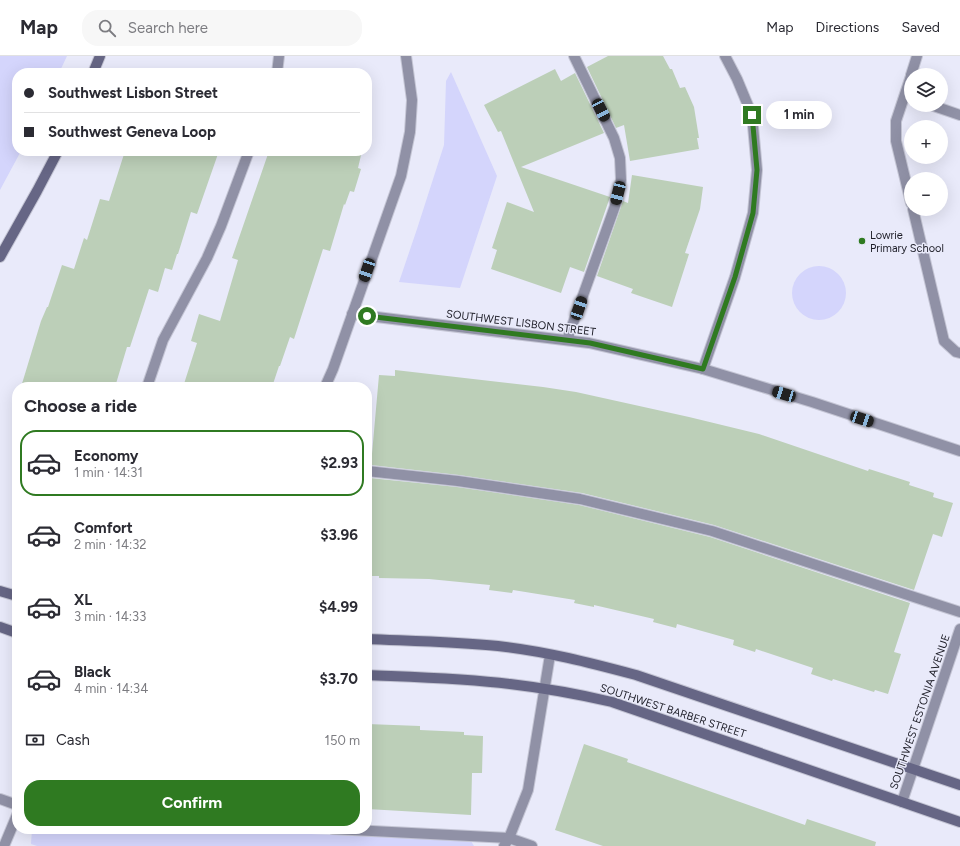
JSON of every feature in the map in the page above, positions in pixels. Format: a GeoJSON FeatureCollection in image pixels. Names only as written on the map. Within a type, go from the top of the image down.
{"type":"FeatureCollection","features":[{"type":"Feature","properties":{"kind":"street"},"geometry":{"type":"LineString","coordinates":[[95,68],[100,56]]}},
{"type":"Feature","properties":{"kind":"street"},"geometry":{"type":"LineString","coordinates":[[278,68],[279,56]]}},
{"type":"Feature","properties":{"kind":"street"},"geometry":{"type":"LineString","coordinates":[[327,382],[400,176],[410,132],[412,100],[406,56]]}},
{"type":"Feature","properties":{"kind":"street"},"geometry":{"type":"LineString","coordinates":[[567,340],[615,206],[621,180],[620,158],[614,138],[574,56]]}},
{"type":"Feature","properties":{"kind":"street"},"geometry":{"type":"LineString","coordinates":[[703,369],[735,277],[751,220],[757,170],[752,115],[737,79],[725,56]]}},
{"type":"Feature","properties":{"kind":"street"},"geometry":{"type":"LineString","coordinates":[[913,68],[917,56]]}},
{"type":"Feature","properties":{"kind":"street"},"geometry":{"type":"LineString","coordinates":[[904,105],[896,121],[896,142],[904,175]]}},
{"type":"Feature","properties":{"kind":"street"},"geometry":{"type":"LineString","coordinates":[[948,111],[960,115]]}},
{"type":"Feature","properties":{"kind":"street"},"geometry":{"type":"LineString","coordinates":[[0,257],[55,156]]}},
{"type":"Feature","properties":{"kind":"street"},"geometry":{"type":"LineString","coordinates":[[149,382],[163,340],[207,258],[221,226],[247,156]]}},
{"type":"Feature","properties":{"kind":"street"},"geometry":{"type":"LineString","coordinates":[[914,216],[944,340],[956,352],[960,353]]}},
{"type":"Feature","properties":{"kind":"street","name":"SOUTHWEST LISBON STREET"},"geometry":{"type":"LineString","coordinates":[[352,314],[590,343],[703,369],[812,402],[960,451]]}},
{"type":"Feature","properties":{"kind":"street"},"geometry":{"type":"LineString","coordinates":[[372,472],[458,481],[580,500],[712,531],[960,612]]}},
{"type":"Feature","properties":{"kind":"street"},"geometry":{"type":"LineString","coordinates":[[0,591],[12,595]]}},
{"type":"Feature","properties":{"kind":"street"},"geometry":{"type":"LineString","coordinates":[[0,627],[12,631]]}},
{"type":"Feature","properties":{"kind":"street","name":"SOUTHWEST ESTONIA AVENUE"},"geometry":{"type":"LineString","coordinates":[[902,802],[960,629]]}},
{"type":"Feature","properties":{"kind":"street","name":"SOUTHWEST BARBER STREET"},"geometry":{"type":"LineString","coordinates":[[372,639],[449,642],[500,647],[550,654],[590,662],[636,675],[960,785]]}},
{"type":"Feature","properties":{"kind":"street"},"geometry":{"type":"LineString","coordinates":[[506,842],[528,790],[550,654]]}},
{"type":"Feature","properties":{"kind":"street","name":"SOUTHWEST BARBER STREET"},"geometry":{"type":"LineString","coordinates":[[372,675],[509,683],[578,694],[612,702],[960,822]]}},
{"type":"Feature","properties":{"kind":"street"},"geometry":{"type":"LineString","coordinates":[[0,799],[12,803]]}},
{"type":"Feature","properties":{"kind":"street"},"geometry":{"type":"LineString","coordinates":[[4,846],[12,827]]}},
{"type":"Feature","properties":{"kind":"street"},"geometry":{"type":"LineString","coordinates":[[372,832],[506,842],[532,846]]}},
{"type":"Feature","properties":{"kind":"shaded area"},"geometry":{"type":"Polygon","coordinates":[[[0,56],[67,56],[61,68],[12,68],[12,156],[18,156],[0,190],[0,56]]]}},
{"type":"Feature","properties":{"kind":"shaded area"},"geometry":{"type":"Polygon","coordinates":[[[451,72],[497,176],[460,288],[399,282],[444,145],[446,81],[451,72]]]}},
{"type":"Feature","properties":{"kind":"shaded area"},"geometry":{"type":"Polygon","coordinates":[[[819,266],[829,268],[838,274],[844,283],[846,293],[844,303],[838,312],[829,318],[819,320],[809,318],[800,312],[794,303],[792,293],[794,283],[800,274],[809,268],[819,266]]]}},
{"type":"Feature","properties":{"kind":"shaded area"},"geometry":{"type":"Polygon","coordinates":[[[32,834],[309,834],[471,841],[474,846],[37,846],[31,844],[32,834]]]}},
{"type":"Feature","properties":{"kind":"building"},"geometry":{"type":"Polygon","coordinates":[[[608,56],[663,56],[670,69],[672,69],[680,88],[685,87],[694,107],[699,138],[697,138],[699,149],[630,161],[624,125],[616,128],[587,67],[608,56]]]}},
{"type":"Feature","properties":{"kind":"building"},"geometry":{"type":"Polygon","coordinates":[[[555,69],[561,81],[575,73],[604,133],[521,167],[610,197],[584,272],[570,267],[561,293],[491,269],[497,250],[492,248],[507,202],[534,212],[501,131],[498,132],[484,105],[555,69]]]}},
{"type":"Feature","properties":{"kind":"building"},"geometry":{"type":"Polygon","coordinates":[[[123,156],[217,156],[197,214],[191,212],[172,270],[165,268],[158,292],[149,289],[130,347],[127,347],[116,382],[23,382],[41,321],[48,307],[62,265],[74,269],[84,238],[87,240],[100,199],[109,201],[123,156]]]}},
{"type":"Feature","properties":{"kind":"building"},"geometry":{"type":"Polygon","coordinates":[[[267,156],[361,156],[358,168],[361,169],[354,192],[350,191],[345,205],[344,204],[330,251],[323,249],[294,339],[290,337],[274,382],[185,382],[197,343],[191,341],[199,314],[220,321],[238,260],[232,258],[267,156]]]}},
{"type":"Feature","properties":{"kind":"building"},"geometry":{"type":"Polygon","coordinates":[[[632,175],[703,187],[700,209],[685,253],[689,254],[672,307],[631,293],[633,289],[597,276],[623,201],[628,203],[632,175]]]}},
{"type":"Feature","properties":{"kind":"building"},"geometry":{"type":"Polygon","coordinates":[[[395,370],[543,387],[576,392],[689,417],[759,434],[868,471],[869,469],[910,482],[909,485],[934,493],[933,497],[953,503],[942,537],[933,534],[914,590],[714,525],[582,493],[459,475],[372,465],[379,375],[395,376],[395,370]]]}},
{"type":"Feature","properties":{"kind":"building"},"geometry":{"type":"Polygon","coordinates":[[[372,478],[457,487],[579,505],[710,537],[910,603],[894,652],[901,654],[888,694],[875,690],[874,692],[833,679],[832,681],[811,674],[813,668],[756,649],[755,652],[733,645],[734,640],[677,624],[676,628],[653,622],[654,619],[594,605],[594,607],[574,603],[575,600],[513,590],[512,593],[489,590],[490,585],[429,579],[379,578],[379,576],[372,576],[372,478]]]}},
{"type":"Feature","properties":{"kind":"building"},"geometry":{"type":"Polygon","coordinates":[[[372,724],[420,726],[420,730],[464,732],[464,735],[483,736],[482,773],[472,773],[471,815],[372,809],[372,724]]]}},
{"type":"Feature","properties":{"kind":"building"},"geometry":{"type":"Polygon","coordinates":[[[584,744],[628,759],[627,762],[805,825],[807,819],[876,842],[875,846],[603,846],[555,830],[584,744]]]}},
{"type":"Feature","properties":{"kind":"place","name":"Lowrie Primary School"},"geometry":{"type":"Point","coordinates":[862,241]}},
{"type":"Feature","properties":{"kind":"route"},"geometry":{"type":"LineString","coordinates":[[367,316],[590,343],[703,369],[735,277],[753,213],[757,170],[752,115]]}}]}
